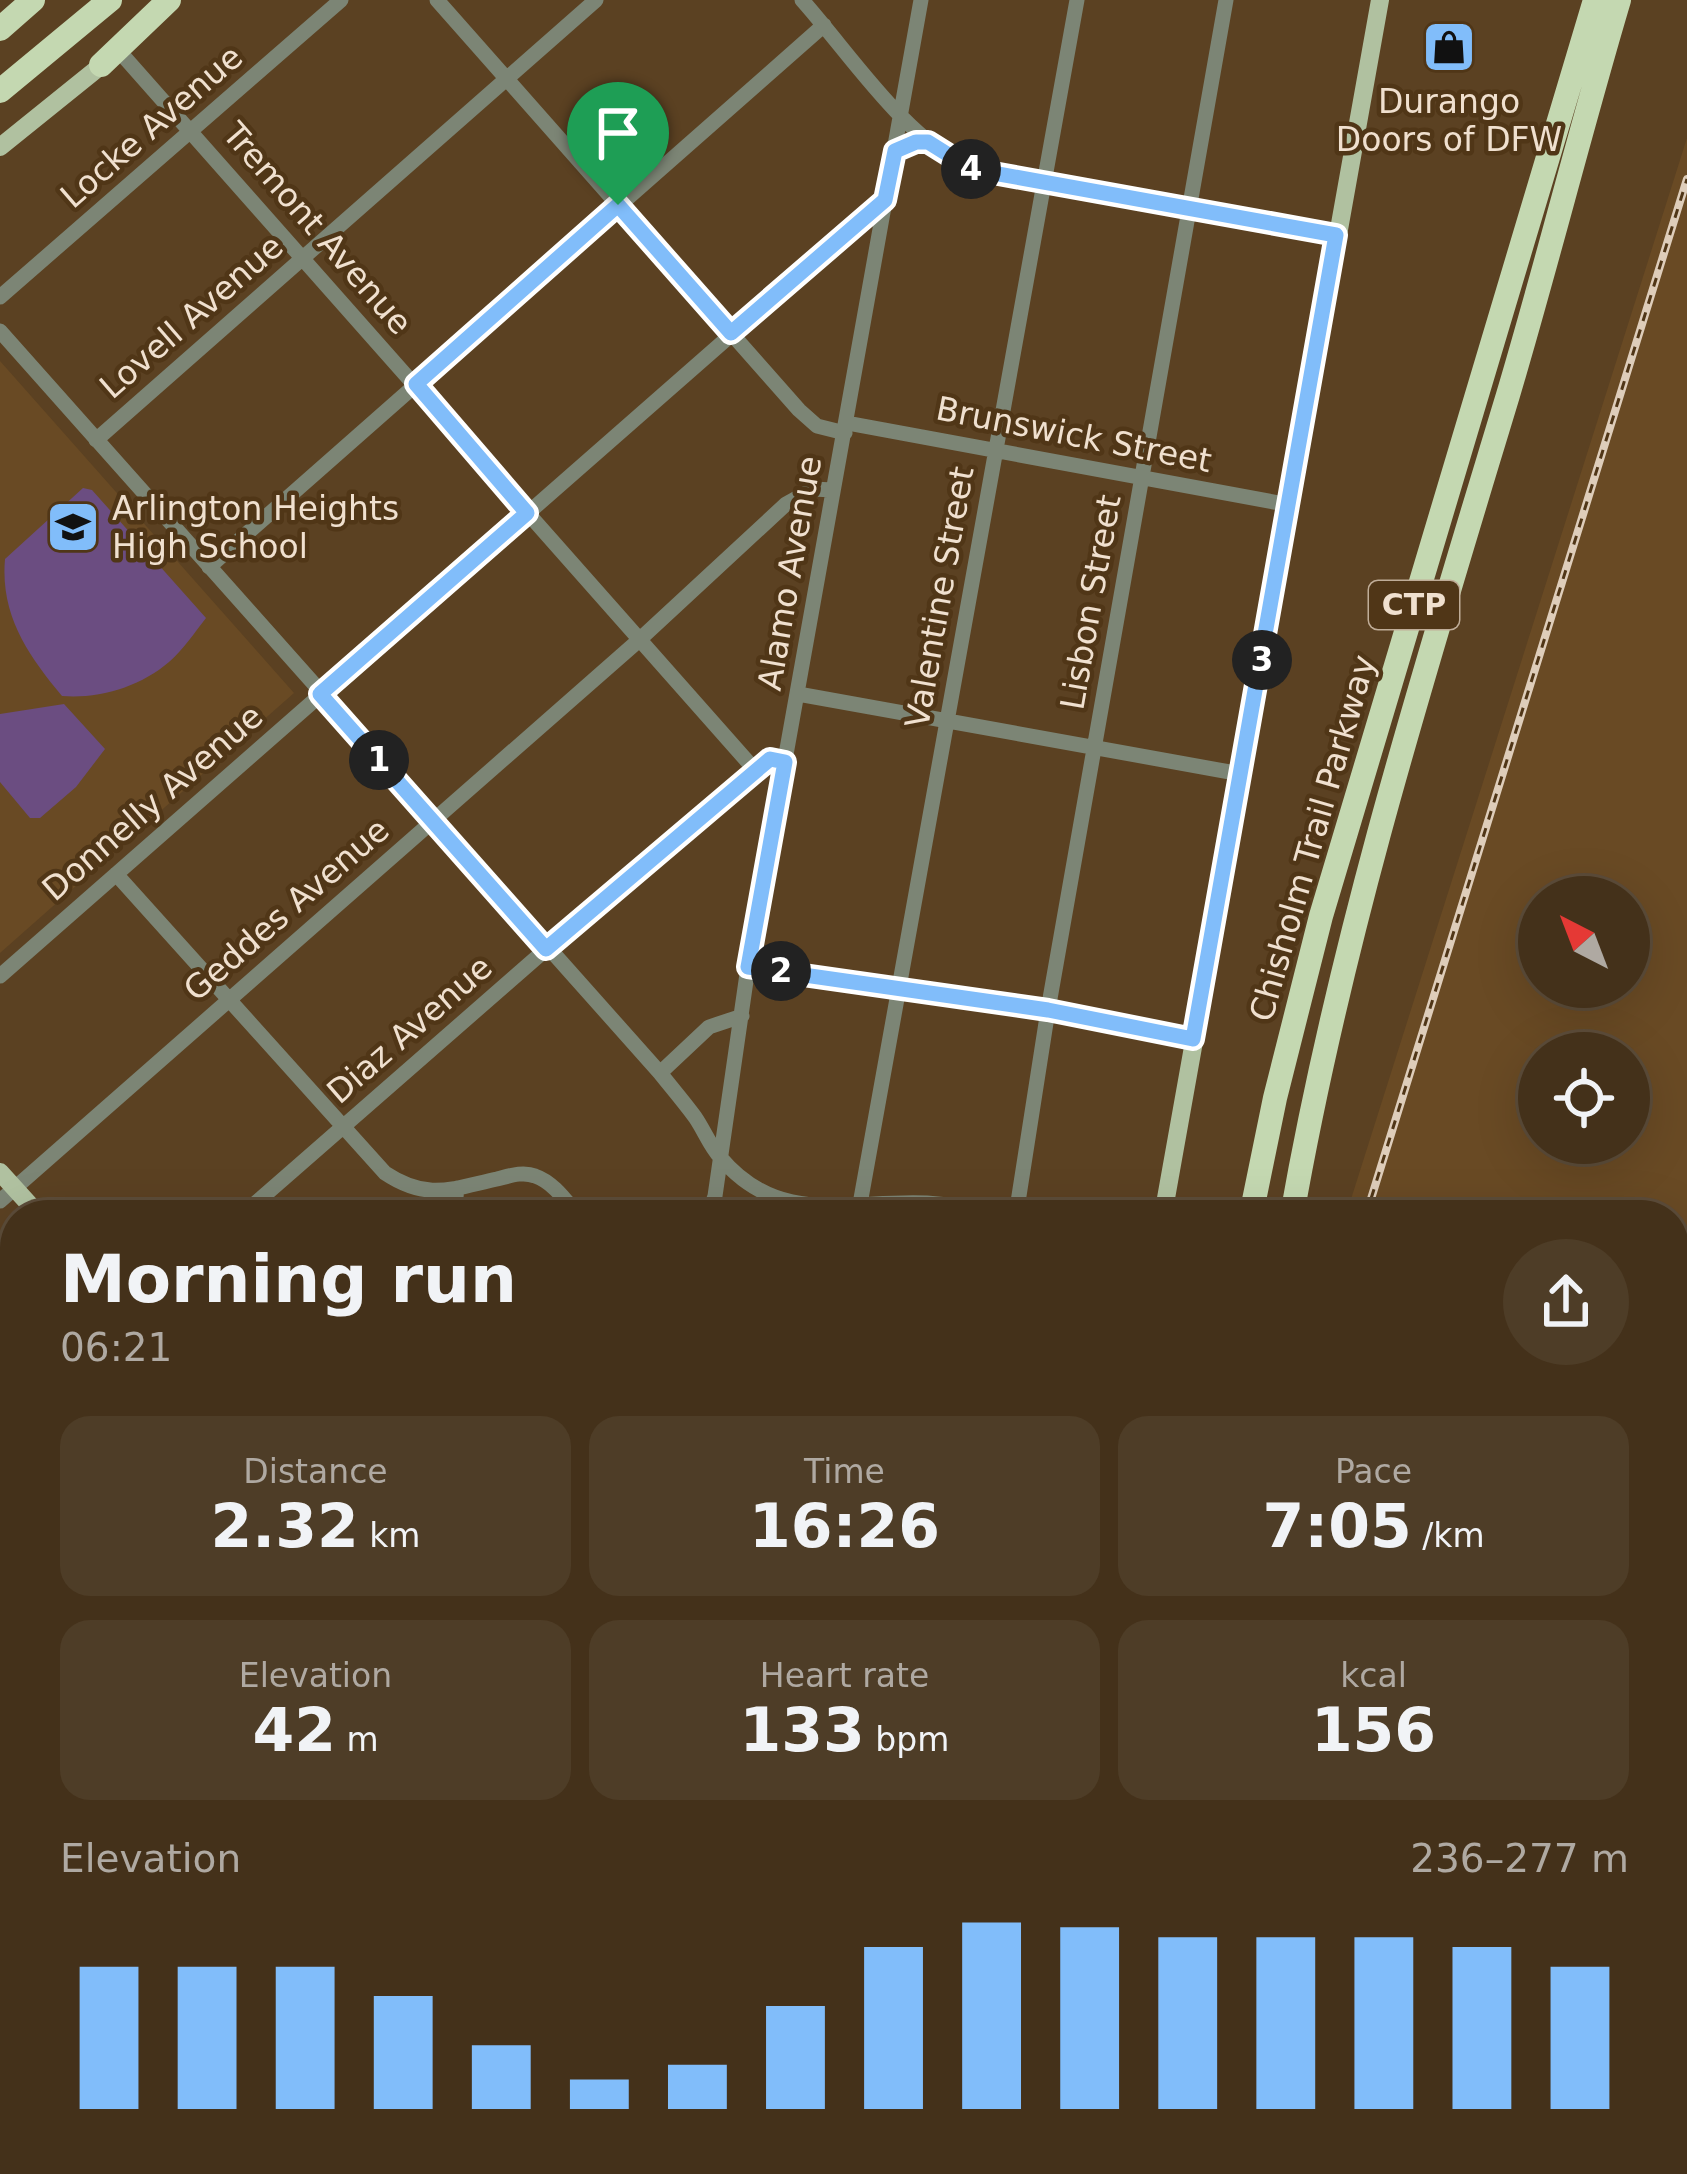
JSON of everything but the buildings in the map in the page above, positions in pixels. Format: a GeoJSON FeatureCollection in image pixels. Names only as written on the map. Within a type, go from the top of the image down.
{"type":"FeatureCollection","features":[{"type":"Feature","properties":{"kind":"highway"},"geometry":{"type":"LineString","coordinates":[[0,29],[33,0]]}},
{"type":"Feature","properties":{"kind":"highway"},"geometry":{"type":"LineString","coordinates":[[0,91],[110,0]]}},
{"type":"Feature","properties":{"kind":"highway"},"geometry":{"type":"LineString","coordinates":[[110,58],[169,0]]}},
{"type":"Feature","properties":{"kind":"highway","name":"Chisholm Trail Parkway"},"geometry":{"type":"LineString","coordinates":[[1254,1200],[1278,1082],[1321,916],[1595,0]]}},
{"type":"Feature","properties":{"kind":"highway","name":"Chisholm Trail Parkway"},"geometry":{"type":"LineString","coordinates":[[1295,1200],[1328,1030],[1369,864],[1536,300],[1619,0]]}},
{"type":"Feature","properties":{"kind":"main road"},"geometry":{"type":"LineString","coordinates":[[0,147],[182,0]]}},
{"type":"Feature","properties":{"kind":"main road"},"geometry":{"type":"LineString","coordinates":[[1166,1200],[1380,0]]}},
{"type":"Feature","properties":{"kind":"main road"},"geometry":{"type":"LineString","coordinates":[[0,1172],[7,1195]]}},
{"type":"Feature","properties":{"kind":"street","name":"Locke Avenue"},"geometry":{"type":"LineString","coordinates":[[0,297],[341,0]]}},
{"type":"Feature","properties":{"kind":"street"},"geometry":{"type":"LineString","coordinates":[[437,0],[817,426],[846,428]]}},
{"type":"Feature","properties":{"kind":"street","name":"Lovell Avenue"},"geometry":{"type":"LineString","coordinates":[[96,440],[596,0]]}},
{"type":"Feature","properties":{"kind":"street","name":"Alamo Avenue"},"geometry":{"type":"LineString","coordinates":[[711,1200],[748,967],[921,0]]}},
{"type":"Feature","properties":{"kind":"street","name":"Valentine Street"},"geometry":{"type":"LineString","coordinates":[[861,1200],[1077,0]]}},
{"type":"Feature","properties":{"kind":"street","name":"Lisbon Street"},"geometry":{"type":"LineString","coordinates":[[1018,1200],[1226,0]]}},
{"type":"Feature","properties":{"kind":"street"},"geometry":{"type":"LineString","coordinates":[[805,1],[901,115],[928,142],[971,169],[1336,235]]}},
{"type":"Feature","properties":{"kind":"street"},"geometry":{"type":"LineString","coordinates":[[209,568],[824,26]]}},
{"type":"Feature","properties":{"kind":"street","name":"Tremont Avenue"},"geometry":{"type":"LineString","coordinates":[[110,58],[193,131],[755,770]]}},
{"type":"Feature","properties":{"kind":"street"},"geometry":{"type":"LineString","coordinates":[[877,86],[897,85],[907,78]]}},
{"type":"Feature","properties":{"kind":"street"},"geometry":{"type":"LineString","coordinates":[[895,151],[928,142]]}},
{"type":"Feature","properties":{"kind":"street","name":"Donnelly Avenue"},"geometry":{"type":"LineString","coordinates":[[0,976],[885,200]]}},
{"type":"Feature","properties":{"kind":"street"},"geometry":{"type":"LineString","coordinates":[[0,331],[660,1073],[720,1157],[783,1200]]}},
{"type":"Feature","properties":{"kind":"street","name":"Brunswick Street"},"geometry":{"type":"LineString","coordinates":[[846,428],[996,450],[1290,505]]}},
{"type":"Feature","properties":{"kind":"street","name":"Geddes Avenue"},"geometry":{"type":"LineString","coordinates":[[7,1195],[800,493],[833,490]]}},
{"type":"Feature","properties":{"kind":"street"},"geometry":{"type":"LineString","coordinates":[[798,694],[1241,774]]}},
{"type":"Feature","properties":{"kind":"street","name":"Diaz Avenue"},"geometry":{"type":"LineString","coordinates":[[259,1200],[755,770],[770,759],[785,762]]}},
{"type":"Feature","properties":{"kind":"street"},"geometry":{"type":"LineString","coordinates":[[116,874],[341,1128],[397,1181],[424,1192],[534,1175],[564,1200]]}},
{"type":"Feature","properties":{"kind":"street"},"geometry":{"type":"LineString","coordinates":[[748,967],[1048,1010],[1193,1039]]}},
{"type":"Feature","properties":{"kind":"street"},"geometry":{"type":"LineString","coordinates":[[660,1073],[709,1027],[742,1016]]}},
{"type":"Feature","properties":{"kind":"street"},"geometry":{"type":"LineString","coordinates":[[456,1200],[457,1188]]}},
{"type":"Feature","properties":{"kind":"shaded area"},"geometry":{"type":"Polygon","coordinates":[[[1687,138],[1687,1200],[1351,1200],[1687,138]]]}},
{"type":"Feature","properties":{"kind":"shaded area","name":"Arlington Heights High School"},"geometry":{"type":"Polygon","coordinates":[[[0,361],[294,693],[0,953],[0,361]]]}},
{"type":"Feature","properties":{"kind":"shaded area"},"geometry":{"type":"Polygon","coordinates":[[[83,488],[92,490],[206,618],[158,671],[104,693],[62,696],[19,634],[7,599],[5,559],[83,488]]]}},
{"type":"Feature","properties":{"kind":"shaded area"},"geometry":{"type":"Polygon","coordinates":[[[64,704],[105,749],[76,787],[40,818],[30,818],[0,782],[0,714],[64,704]]]}},
{"type":"Feature","properties":{"kind":"railway"},"geometry":{"type":"LineString","coordinates":[[1371,1200],[1687,179]]}},
{"type":"Feature","properties":{"kind":"place","name":"Durango Doors of DFW"},"geometry":{"type":"Point","coordinates":[1449,47]}},
{"type":"Feature","properties":{"kind":"place","name":"Arlington Heights High School"},"geometry":{"type":"Point","coordinates":[73,527]}},
{"type":"Feature","properties":{"kind":"route"},"geometry":{"type":"LineString","coordinates":[[916,142],[928,142],[971,169],[1336,235],[1193,1039],[1048,1010],[748,967],[785,762],[770,759],[546,949],[320,694],[527,513],[416,384],[618,205],[731,333],[885,200],[895,151],[916,142]]}}]}
